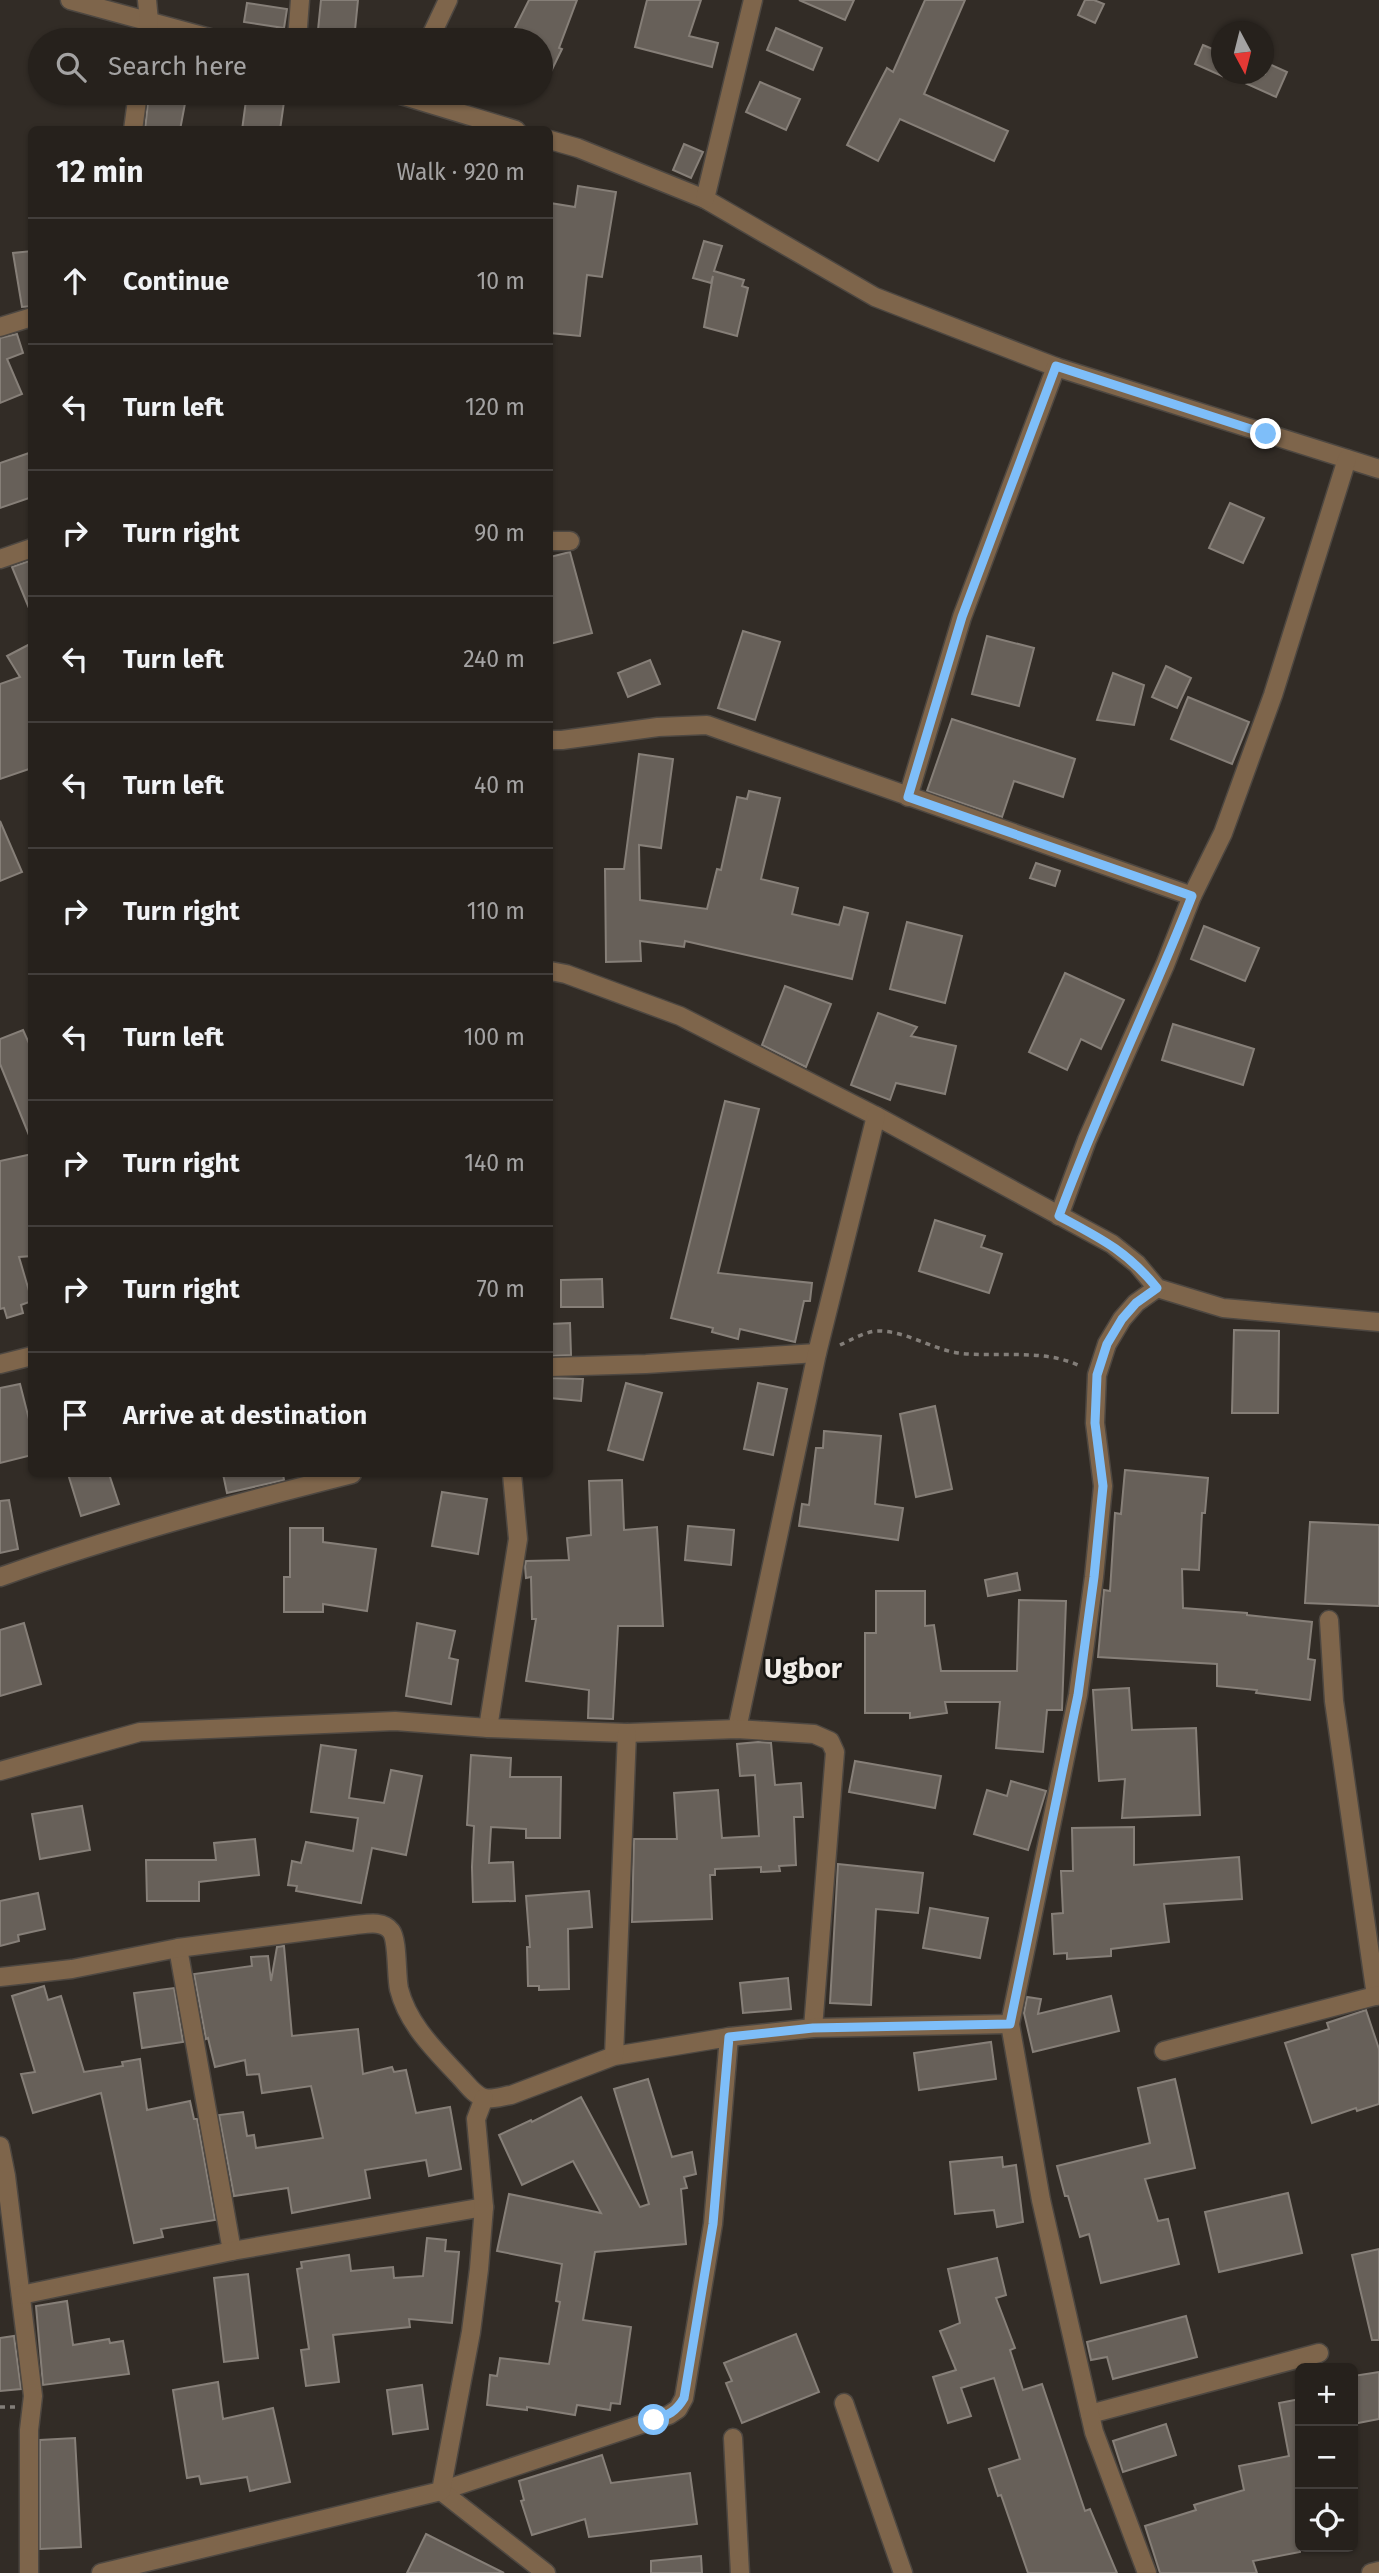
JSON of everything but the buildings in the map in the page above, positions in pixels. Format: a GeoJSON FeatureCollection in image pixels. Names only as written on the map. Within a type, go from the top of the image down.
{"type":"FeatureCollection","features":[{"type":"Feature","properties":{"kind":"street"},"geometry":{"type":"LineString","coordinates":[[70,0],[174,28]]}},
{"type":"Feature","properties":{"kind":"street"},"geometry":{"type":"LineString","coordinates":[[147,0],[148,28]]}},
{"type":"Feature","properties":{"kind":"street"},"geometry":{"type":"LineString","coordinates":[[298,28],[300,0]]}},
{"type":"Feature","properties":{"kind":"street"},"geometry":{"type":"LineString","coordinates":[[435,28],[448,0]]}},
{"type":"Feature","properties":{"kind":"street"},"geometry":{"type":"LineString","coordinates":[[705,199],[753,0]]}},
{"type":"Feature","properties":{"kind":"street"},"geometry":{"type":"LineString","coordinates":[[133,126],[136,105]]}},
{"type":"Feature","properties":{"kind":"street"},"geometry":{"type":"LineString","coordinates":[[435,105],[503,126]]}},
{"type":"Feature","properties":{"kind":"street"},"geometry":{"type":"LineString","coordinates":[[553,141],[705,199],[875,297],[1056,366],[1379,469]]}},
{"type":"Feature","properties":{"kind":"street"},"geometry":{"type":"LineString","coordinates":[[0,327],[28,318]]}},
{"type":"Feature","properties":{"kind":"street"},"geometry":{"type":"LineString","coordinates":[[908,797],[962,617],[1056,366]]}},
{"type":"Feature","properties":{"kind":"street"},"geometry":{"type":"LineString","coordinates":[[1059,1216],[1087,1140],[1165,965],[1192,896],[1223,833],[1273,695],[1347,459]]}},
{"type":"Feature","properties":{"kind":"street"},"geometry":{"type":"LineString","coordinates":[[553,541],[570,541]]}},
{"type":"Feature","properties":{"kind":"street"},"geometry":{"type":"LineString","coordinates":[[0,559],[28,549]]}},
{"type":"Feature","properties":{"kind":"street"},"geometry":{"type":"LineString","coordinates":[[553,740],[657,727],[707,725],[1192,896]]}},
{"type":"Feature","properties":{"kind":"street"},"geometry":{"type":"LineString","coordinates":[[553,972],[680,1016],[876,1116],[1112,1244],[1138,1264],[1157,1288],[1223,1308],[1379,1322]]}},
{"type":"Feature","properties":{"kind":"street"},"geometry":{"type":"LineString","coordinates":[[737,1729],[817,1353],[876,1116]]}},
{"type":"Feature","properties":{"kind":"street"},"geometry":{"type":"LineString","coordinates":[[1147,2573],[1094,2432],[1041,2200],[1010,2024],[1078,1695],[1093,1590],[1103,1486],[1095,1423],[1097,1375],[1107,1344],[1122,1319],[1136,1303],[1157,1288]]}},
{"type":"Feature","properties":{"kind":"street"},"geometry":{"type":"LineString","coordinates":[[553,1367],[817,1353]]}},
{"type":"Feature","properties":{"kind":"street"},"geometry":{"type":"LineString","coordinates":[[0,1364],[28,1357]]}},
{"type":"Feature","properties":{"kind":"street"},"geometry":{"type":"LineString","coordinates":[[0,1577],[64,1554],[217,1508],[340,1477]]}},
{"type":"Feature","properties":{"kind":"street"},"geometry":{"type":"LineString","coordinates":[[488,1728],[518,1539],[512,1477]]}},
{"type":"Feature","properties":{"kind":"street"},"geometry":{"type":"LineString","coordinates":[[1164,2051],[1377,1995],[1334,1701],[1329,1620]]}},
{"type":"Feature","properties":{"kind":"street"},"geometry":{"type":"LineString","coordinates":[[0,1771],[140,1731],[395,1721],[488,1728],[626,1733],[737,1729],[814,1734],[830,1741],[835,1752],[813,2028]]}},
{"type":"Feature","properties":{"kind":"street"},"geometry":{"type":"LineString","coordinates":[[614,2056],[626,1733]]}},
{"type":"Feature","properties":{"kind":"street"},"geometry":{"type":"LineString","coordinates":[[0,1977],[72,1969],[178,1948],[355,1925],[383,1924],[390,1930],[393,1938],[395,1969],[409,2014],[427,2041],[476,2094],[484,2098],[511,2095],[614,2056],[729,2037],[813,2028],[1010,2024]]}},
{"type":"Feature","properties":{"kind":"street"},"geometry":{"type":"LineString","coordinates":[[178,1948],[232,2251]]}},
{"type":"Feature","properties":{"kind":"street"},"geometry":{"type":"LineString","coordinates":[[101,2573],[441,2491],[669,2415],[678,2409],[684,2398],[713,2224],[729,2037]]}},
{"type":"Feature","properties":{"kind":"street"},"geometry":{"type":"LineString","coordinates":[[441,2491],[471,2332],[484,2207],[476,2119],[484,2098]]}},
{"type":"Feature","properties":{"kind":"street"},"geometry":{"type":"LineString","coordinates":[[0,2146],[33,2396],[29,2430],[29,2573]]}},
{"type":"Feature","properties":{"kind":"street"},"geometry":{"type":"LineString","coordinates":[[20,2295],[232,2251],[484,2207]]}},
{"type":"Feature","properties":{"kind":"street"},"geometry":{"type":"LineString","coordinates":[[1090,2414],[1319,2353]]}},
{"type":"Feature","properties":{"kind":"street"},"geometry":{"type":"LineString","coordinates":[[844,2403],[903,2573]]}},
{"type":"Feature","properties":{"kind":"street"},"geometry":{"type":"LineString","coordinates":[[733,2438],[740,2573]]}},
{"type":"Feature","properties":{"kind":"street"},"geometry":{"type":"LineString","coordinates":[[441,2491],[546,2573]]}},
{"type":"Feature","properties":{"kind":"street"},"geometry":{"type":"LineString","coordinates":[[1371,2573],[1379,2571]]}},
{"type":"Feature","properties":{"kind":"path"},"geometry":{"type":"LineString","coordinates":[[817,1353],[878,1330],[917,1338],[956,1353],[1016,1354],[1068,1360],[1097,1375]]}},
{"type":"Feature","properties":{"kind":"district","name":"Ugbor"},"geometry":{"type":"Point","coordinates":[803,1668]}},
{"type":"Feature","properties":{"kind":"route"},"geometry":{"type":"LineString","coordinates":[[654,2420],[678,2409],[684,2398],[713,2224],[729,2037],[813,2028],[1010,2024],[1078,1695],[1094,1577],[1103,1486],[1095,1423],[1097,1375],[1107,1344],[1122,1319],[1136,1303],[1157,1288],[1138,1264],[1112,1244],[1059,1216],[1087,1140],[1165,965],[1192,896],[908,797],[962,617],[1056,366],[1266,434]]}}]}
